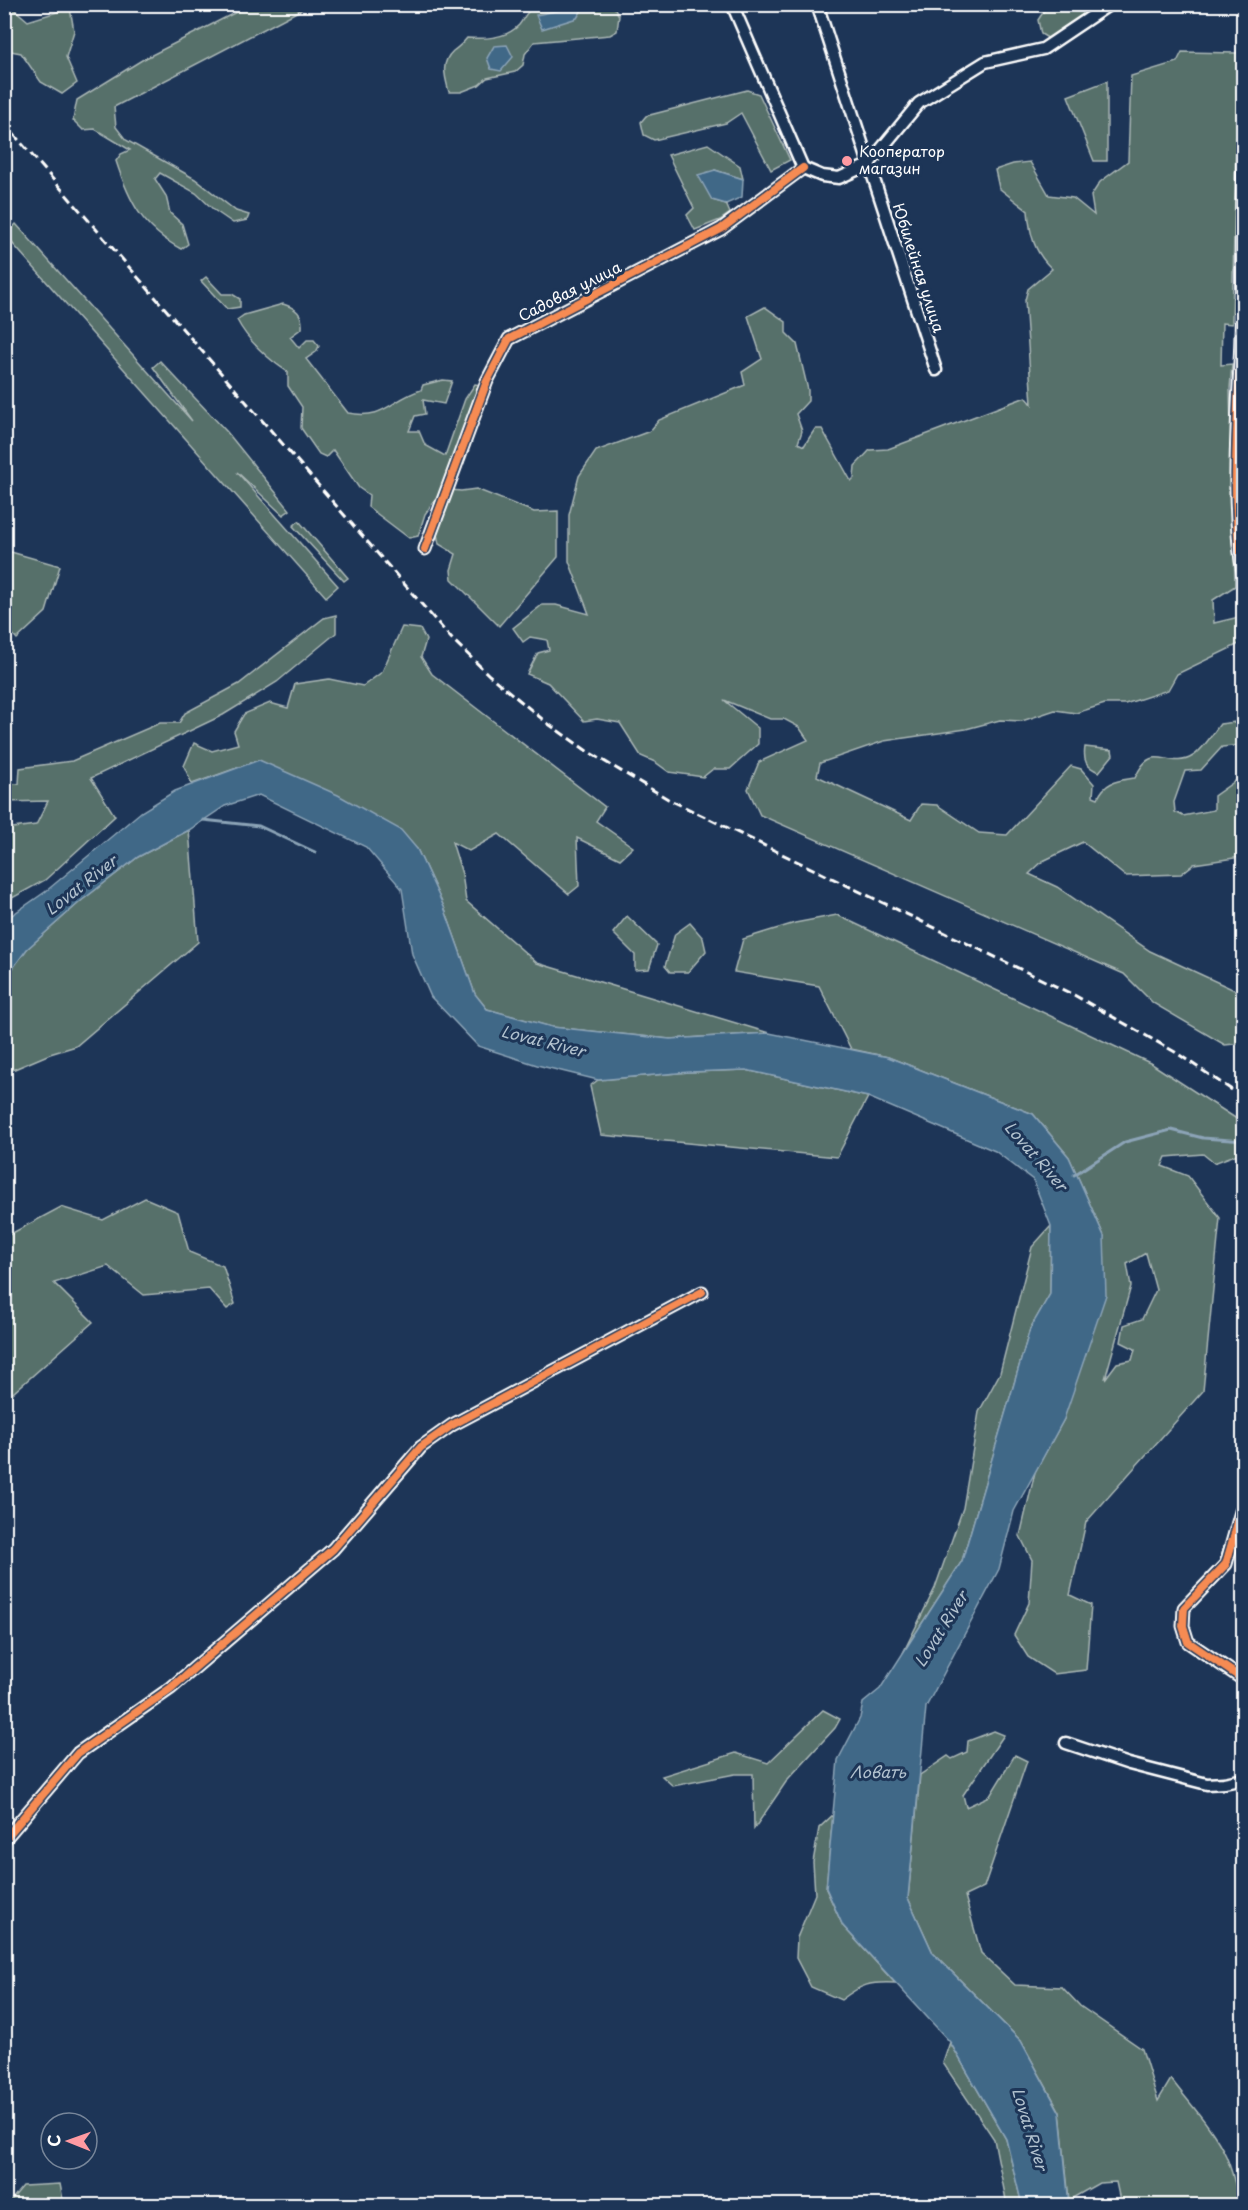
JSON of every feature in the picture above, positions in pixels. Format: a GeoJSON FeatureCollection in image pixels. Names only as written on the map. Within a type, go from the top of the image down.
{"type":"FeatureCollection","features":[{"type":"Feature","properties":{"kind":"street"},"geometry":{"type":"LineString","coordinates":[[732,4],[803,168],[822,176],[839,178],[868,165],[919,103],[985,62],[1043,49],[1110,4]]}},
{"type":"Feature","properties":{"kind":"street","name":"Юбилейная улица"},"geometry":{"type":"LineString","coordinates":[[817,4],[936,370]]}},
{"type":"Feature","properties":{"kind":"street"},"geometry":{"type":"LineString","coordinates":[[1244,153],[1237,457],[1238,522],[1244,578]]}},
{"type":"Feature","properties":{"kind":"street","name":"Садовая улица"},"geometry":{"type":"LineString","coordinates":[[425,549],[487,381],[509,339],[721,229],[803,168]]}},
{"type":"Feature","properties":{"kind":"street"},"geometry":{"type":"LineString","coordinates":[[4,1840],[78,1753],[171,1688],[333,1549],[421,1447],[452,1425],[702,1292]]}},
{"type":"Feature","properties":{"kind":"street"},"geometry":{"type":"LineString","coordinates":[[1244,1501],[1226,1564],[1184,1608],[1183,1626],[1188,1642],[1244,1680]]}},
{"type":"Feature","properties":{"kind":"street"},"geometry":{"type":"LineString","coordinates":[[1066,1743],[1129,1764],[1207,1784],[1244,1779]]}},
{"type":"Feature","properties":{"kind":"green space"},"geometry":{"type":"Polygon","coordinates":[[[5,4],[13,5],[14,9],[28,21],[70,8],[74,31],[66,57],[77,83],[62,94],[41,82],[21,53],[5,50],[5,4]]]}},
{"type":"Feature","properties":{"kind":"green space"},"geometry":{"type":"Polygon","coordinates":[[[250,5],[310,5],[114,107],[116,127],[126,140],[195,179],[236,211],[249,215],[247,220],[233,223],[214,210],[196,193],[160,173],[155,179],[166,196],[170,213],[182,224],[188,244],[181,249],[156,232],[132,201],[116,161],[121,154],[130,150],[95,129],[83,130],[73,120],[77,100],[142,60],[250,5]]]}},
{"type":"Feature","properties":{"kind":"green space"},"geometry":{"type":"Polygon","coordinates":[[[552,5],[593,5],[594,7],[613,5],[619,16],[617,31],[610,35],[534,42],[525,54],[523,65],[515,72],[487,78],[479,85],[461,92],[449,92],[446,81],[446,60],[467,38],[501,36],[514,30],[531,9],[552,5]]]}},
{"type":"Feature","properties":{"kind":"green space"},"geometry":{"type":"Polygon","coordinates":[[[1048,5],[1103,5],[1051,40],[1041,34],[1038,20],[1048,5]]]}},
{"type":"Feature","properties":{"kind":"green space"},"geometry":{"type":"Polygon","coordinates":[[[1243,5],[1244,78],[1236,142],[1232,324],[1222,323],[1221,365],[1232,364],[1230,389],[1235,586],[1213,600],[1214,623],[1239,617],[1243,619],[1243,642],[1177,674],[1168,690],[1125,704],[1105,704],[1076,713],[1055,710],[1022,721],[1000,720],[966,729],[884,741],[820,763],[817,776],[911,820],[921,804],[937,805],[979,833],[1007,835],[1071,766],[1081,769],[1094,784],[1093,796],[1098,798],[1108,785],[1135,778],[1148,760],[1161,758],[1184,760],[1200,750],[1220,724],[1243,721],[1243,745],[1222,747],[1201,770],[1185,771],[1174,802],[1175,812],[1183,816],[1214,810],[1214,796],[1238,779],[1243,787],[1243,858],[1194,864],[1181,874],[1125,876],[1083,842],[1043,861],[1029,874],[1057,887],[1150,951],[1243,994],[1243,1043],[1225,1045],[1153,1003],[1124,974],[760,815],[748,789],[759,762],[808,740],[799,727],[784,719],[770,719],[724,700],[758,728],[758,744],[730,769],[713,769],[703,777],[669,772],[641,756],[620,723],[597,719],[584,721],[548,683],[527,674],[538,653],[549,650],[547,640],[530,637],[523,642],[513,628],[542,605],[556,605],[589,614],[569,561],[569,515],[579,476],[596,451],[650,431],[659,420],[745,385],[742,372],[762,359],[748,316],[765,307],[786,322],[786,333],[797,344],[808,390],[808,401],[796,414],[802,431],[798,443],[804,446],[815,429],[822,429],[851,481],[854,478],[855,466],[870,450],[888,449],[1026,397],[1032,404],[1025,300],[1028,289],[1052,269],[1034,243],[1028,211],[999,188],[995,170],[1013,164],[1030,162],[1049,195],[1073,198],[1094,215],[1091,196],[1100,182],[1128,161],[1131,76],[1177,62],[1182,52],[1237,53],[1243,5]]]}},
{"type":"Feature","properties":{"kind":"green space"},"geometry":{"type":"Polygon","coordinates":[[[1107,81],[1107,161],[1094,161],[1068,96],[1107,81]]]}},
{"type":"Feature","properties":{"kind":"green space"},"geometry":{"type":"Polygon","coordinates":[[[747,90],[759,94],[790,160],[771,170],[741,113],[726,123],[654,140],[644,135],[641,122],[646,116],[747,90]]]}},
{"type":"Feature","properties":{"kind":"green space"},"geometry":{"type":"Polygon","coordinates":[[[708,144],[740,166],[743,179],[715,170],[712,200],[726,204],[730,213],[720,220],[695,230],[687,215],[694,208],[668,155],[708,144]]]}},
{"type":"Feature","properties":{"kind":"green space"},"geometry":{"type":"Polygon","coordinates":[[[16,224],[192,421],[153,367],[160,361],[227,432],[290,510],[283,515],[237,472],[338,586],[326,597],[5,235],[16,224]]]}},
{"type":"Feature","properties":{"kind":"green space"},"geometry":{"type":"Polygon","coordinates":[[[206,277],[222,294],[232,294],[240,299],[240,307],[227,309],[201,281],[206,277]]]}},
{"type":"Feature","properties":{"kind":"green space"},"geometry":{"type":"Polygon","coordinates":[[[283,304],[292,307],[301,319],[302,328],[290,337],[299,348],[307,340],[314,340],[319,346],[316,352],[306,359],[348,413],[371,414],[421,390],[423,385],[443,380],[452,381],[444,404],[423,400],[425,414],[415,416],[409,431],[419,431],[425,445],[445,456],[465,399],[475,384],[482,385],[446,485],[425,514],[418,536],[409,538],[368,507],[369,495],[359,488],[333,450],[326,457],[319,454],[301,428],[302,407],[288,386],[288,372],[259,349],[237,320],[244,315],[283,304]]]}},
{"type":"Feature","properties":{"kind":"green space"},"geometry":{"type":"Polygon","coordinates":[[[476,489],[534,512],[558,511],[558,557],[499,626],[452,579],[451,570],[456,554],[439,544],[437,534],[451,490],[476,489]]]}},
{"type":"Feature","properties":{"kind":"green space"},"geometry":{"type":"Polygon","coordinates":[[[299,521],[348,578],[344,581],[293,526],[299,521]]]}},
{"type":"Feature","properties":{"kind":"green space"},"geometry":{"type":"Polygon","coordinates":[[[4,550],[60,566],[46,612],[17,639],[5,626],[4,550]]]}},
{"type":"Feature","properties":{"kind":"green space"},"geometry":{"type":"Polygon","coordinates":[[[336,615],[336,633],[277,682],[223,715],[91,778],[115,816],[45,880],[5,902],[5,829],[36,825],[48,801],[5,802],[5,783],[19,784],[20,768],[72,761],[160,723],[179,723],[185,713],[239,684],[324,618],[336,615]]]}},
{"type":"Feature","properties":{"kind":"green space"},"geometry":{"type":"Polygon","coordinates":[[[402,627],[420,629],[426,640],[421,657],[432,674],[605,807],[596,821],[633,847],[620,859],[577,838],[579,886],[569,894],[499,834],[469,851],[452,842],[462,874],[466,901],[537,963],[769,1033],[670,1039],[551,1027],[487,1009],[475,994],[444,907],[417,849],[259,760],[192,784],[184,766],[194,743],[212,751],[238,744],[234,731],[244,714],[270,703],[288,708],[295,684],[329,679],[363,686],[382,672],[402,627]]]}},
{"type":"Feature","properties":{"kind":"green space"},"geometry":{"type":"Polygon","coordinates":[[[1085,747],[1112,750],[1113,755],[1099,772],[1086,763],[1085,747]]]}},
{"type":"Feature","properties":{"kind":"green space"},"geometry":{"type":"Polygon","coordinates":[[[189,830],[198,942],[76,1046],[5,1073],[4,979],[27,949],[81,901],[138,857],[189,830]]]}},
{"type":"Feature","properties":{"kind":"green space"},"geometry":{"type":"Polygon","coordinates":[[[837,915],[1152,1064],[1243,1123],[1243,1152],[1214,1163],[1203,1154],[1166,1157],[1162,1166],[1188,1176],[1220,1218],[1203,1391],[1086,1522],[1070,1595],[1091,1605],[1086,1670],[1054,1674],[1028,1657],[1014,1635],[1029,1603],[1032,1560],[1020,1536],[1035,1472],[1064,1419],[1104,1236],[1069,1157],[1033,1114],[888,1057],[851,1049],[819,986],[734,972],[743,939],[795,923],[837,915]],[[1146,1253],[1127,1264],[1131,1286],[1105,1379],[1117,1363],[1132,1360],[1135,1349],[1121,1342],[1124,1325],[1142,1319],[1156,1290],[1146,1253]]]}},
{"type":"Feature","properties":{"kind":"green space"},"geometry":{"type":"Polygon","coordinates":[[[627,916],[657,945],[649,969],[635,970],[635,955],[613,933],[627,916]]]}},
{"type":"Feature","properties":{"kind":"green space"},"geometry":{"type":"Polygon","coordinates":[[[690,923],[703,938],[706,951],[688,972],[670,972],[665,966],[675,934],[690,923]]]}},
{"type":"Feature","properties":{"kind":"green space"},"geometry":{"type":"Polygon","coordinates":[[[746,1070],[868,1097],[837,1157],[601,1135],[590,1086],[598,1080],[689,1072],[746,1070]]]}},
{"type":"Feature","properties":{"kind":"green space"},"geometry":{"type":"Polygon","coordinates":[[[145,1198],[178,1212],[189,1252],[223,1266],[235,1304],[227,1309],[209,1289],[144,1295],[108,1266],[54,1283],[93,1322],[5,1400],[5,1237],[61,1207],[103,1220],[145,1198]]]}},
{"type":"Feature","properties":{"kind":"green space"},"geometry":{"type":"Polygon","coordinates":[[[1051,1226],[1050,1294],[1030,1329],[962,1561],[903,1653],[935,1588],[963,1508],[979,1412],[1000,1373],[1032,1247],[1051,1226]]]}},
{"type":"Feature","properties":{"kind":"green space"},"geometry":{"type":"Polygon","coordinates":[[[823,1710],[840,1719],[835,1728],[788,1779],[754,1829],[753,1774],[735,1774],[673,1786],[662,1776],[736,1753],[768,1763],[823,1710]]]}},
{"type":"Feature","properties":{"kind":"green space"},"geometry":{"type":"Polygon","coordinates":[[[994,1731],[1004,1735],[963,1795],[966,1807],[990,1796],[1015,1755],[1027,1761],[984,1887],[965,1896],[981,1953],[1015,1985],[1062,1987],[1080,2006],[1142,2049],[1158,2101],[1171,2079],[1221,2146],[1234,2180],[1240,2205],[1121,2205],[1116,2182],[1099,2183],[1069,2200],[1060,2112],[1021,2041],[933,1953],[908,1898],[920,1775],[948,1756],[952,1759],[967,1752],[968,1741],[994,1731]]]}},
{"type":"Feature","properties":{"kind":"green space"},"geometry":{"type":"Polygon","coordinates":[[[833,1815],[826,1889],[843,1926],[895,1983],[866,1985],[841,2000],[811,1987],[796,1958],[797,1938],[815,1894],[813,1862],[819,1828],[833,1815]]]}},
{"type":"Feature","properties":{"kind":"green space"},"geometry":{"type":"Polygon","coordinates":[[[950,2042],[1006,2139],[1022,2205],[1007,2205],[994,2139],[943,2063],[950,2042]]]}},
{"type":"Feature","properties":{"kind":"green space"},"geometry":{"type":"Polygon","coordinates":[[[60,2184],[64,2205],[7,2205],[23,2186],[60,2184]]]}},
{"type":"Feature","properties":{"kind":"water"},"geometry":{"type":"Polygon","coordinates":[[[585,5],[577,18],[542,29],[536,15],[585,5]]]}},
{"type":"Feature","properties":{"kind":"water"},"geometry":{"type":"Polygon","coordinates":[[[507,45],[513,57],[501,71],[491,69],[487,58],[494,46],[507,45]]]}},
{"type":"Feature","properties":{"kind":"water"},"geometry":{"type":"Polygon","coordinates":[[[715,170],[743,179],[742,197],[726,204],[712,200],[698,175],[715,170]]]}},
{"type":"Feature","properties":{"kind":"water","name":"Ловать"},"geometry":{"type":"Polygon","coordinates":[[[259,760],[338,795],[401,830],[417,849],[444,907],[475,994],[487,1009],[552,1027],[670,1039],[769,1033],[888,1057],[1033,1114],[1069,1157],[1104,1236],[1106,1295],[1064,1419],[1014,1511],[999,1569],[926,1707],[908,1898],[933,1953],[1021,2041],[1060,2113],[1069,2205],[1022,2205],[1006,2139],[950,2042],[843,1926],[826,1888],[838,1760],[860,1718],[863,1703],[880,1689],[962,1561],[1030,1329],[1050,1294],[1051,1226],[1033,1180],[995,1151],[868,1097],[746,1070],[689,1072],[598,1080],[537,1065],[478,1046],[431,997],[412,954],[402,889],[366,847],[259,795],[225,806],[189,830],[138,857],[81,901],[27,949],[5,979],[5,920],[45,892],[141,812],[175,791],[259,760]]]}},
{"type":"Feature","properties":{"kind":"waterway"},"geometry":{"type":"LineString","coordinates":[[203,820],[259,826],[315,852]]}},
{"type":"Feature","properties":{"kind":"waterway","name":"Lovat River"},"geometry":{"type":"LineString","coordinates":[[1074,1175],[1125,1142],[1171,1130],[1203,1138],[1244,1141]]}},
{"type":"Feature","properties":{"kind":"railway"},"geometry":{"type":"LineString","coordinates":[[4,123],[451,638],[489,675],[547,723],[587,751],[668,799],[1074,995],[1175,1052],[1244,1098]]}},
{"type":"Feature","properties":{"kind":"cycle path"},"geometry":{"type":"LineString","coordinates":[[1244,153],[1236,489],[1239,549],[1244,578]]}},
{"type":"Feature","properties":{"kind":"cycle path"},"geometry":{"type":"LineString","coordinates":[[425,549],[487,381],[509,339],[721,229],[803,168]]}},
{"type":"Feature","properties":{"kind":"cycle path"},"geometry":{"type":"LineString","coordinates":[[4,1840],[78,1753],[171,1688],[333,1549],[421,1447],[452,1425],[702,1292]]}},
{"type":"Feature","properties":{"kind":"cycle path"},"geometry":{"type":"LineString","coordinates":[[1244,1501],[1226,1564],[1184,1608],[1183,1626],[1188,1642],[1244,1680]]}},
{"type":"Feature","properties":{"kind":"place","name":"Кооператор магазин"},"geometry":{"type":"Point","coordinates":[847,161]}}]}
